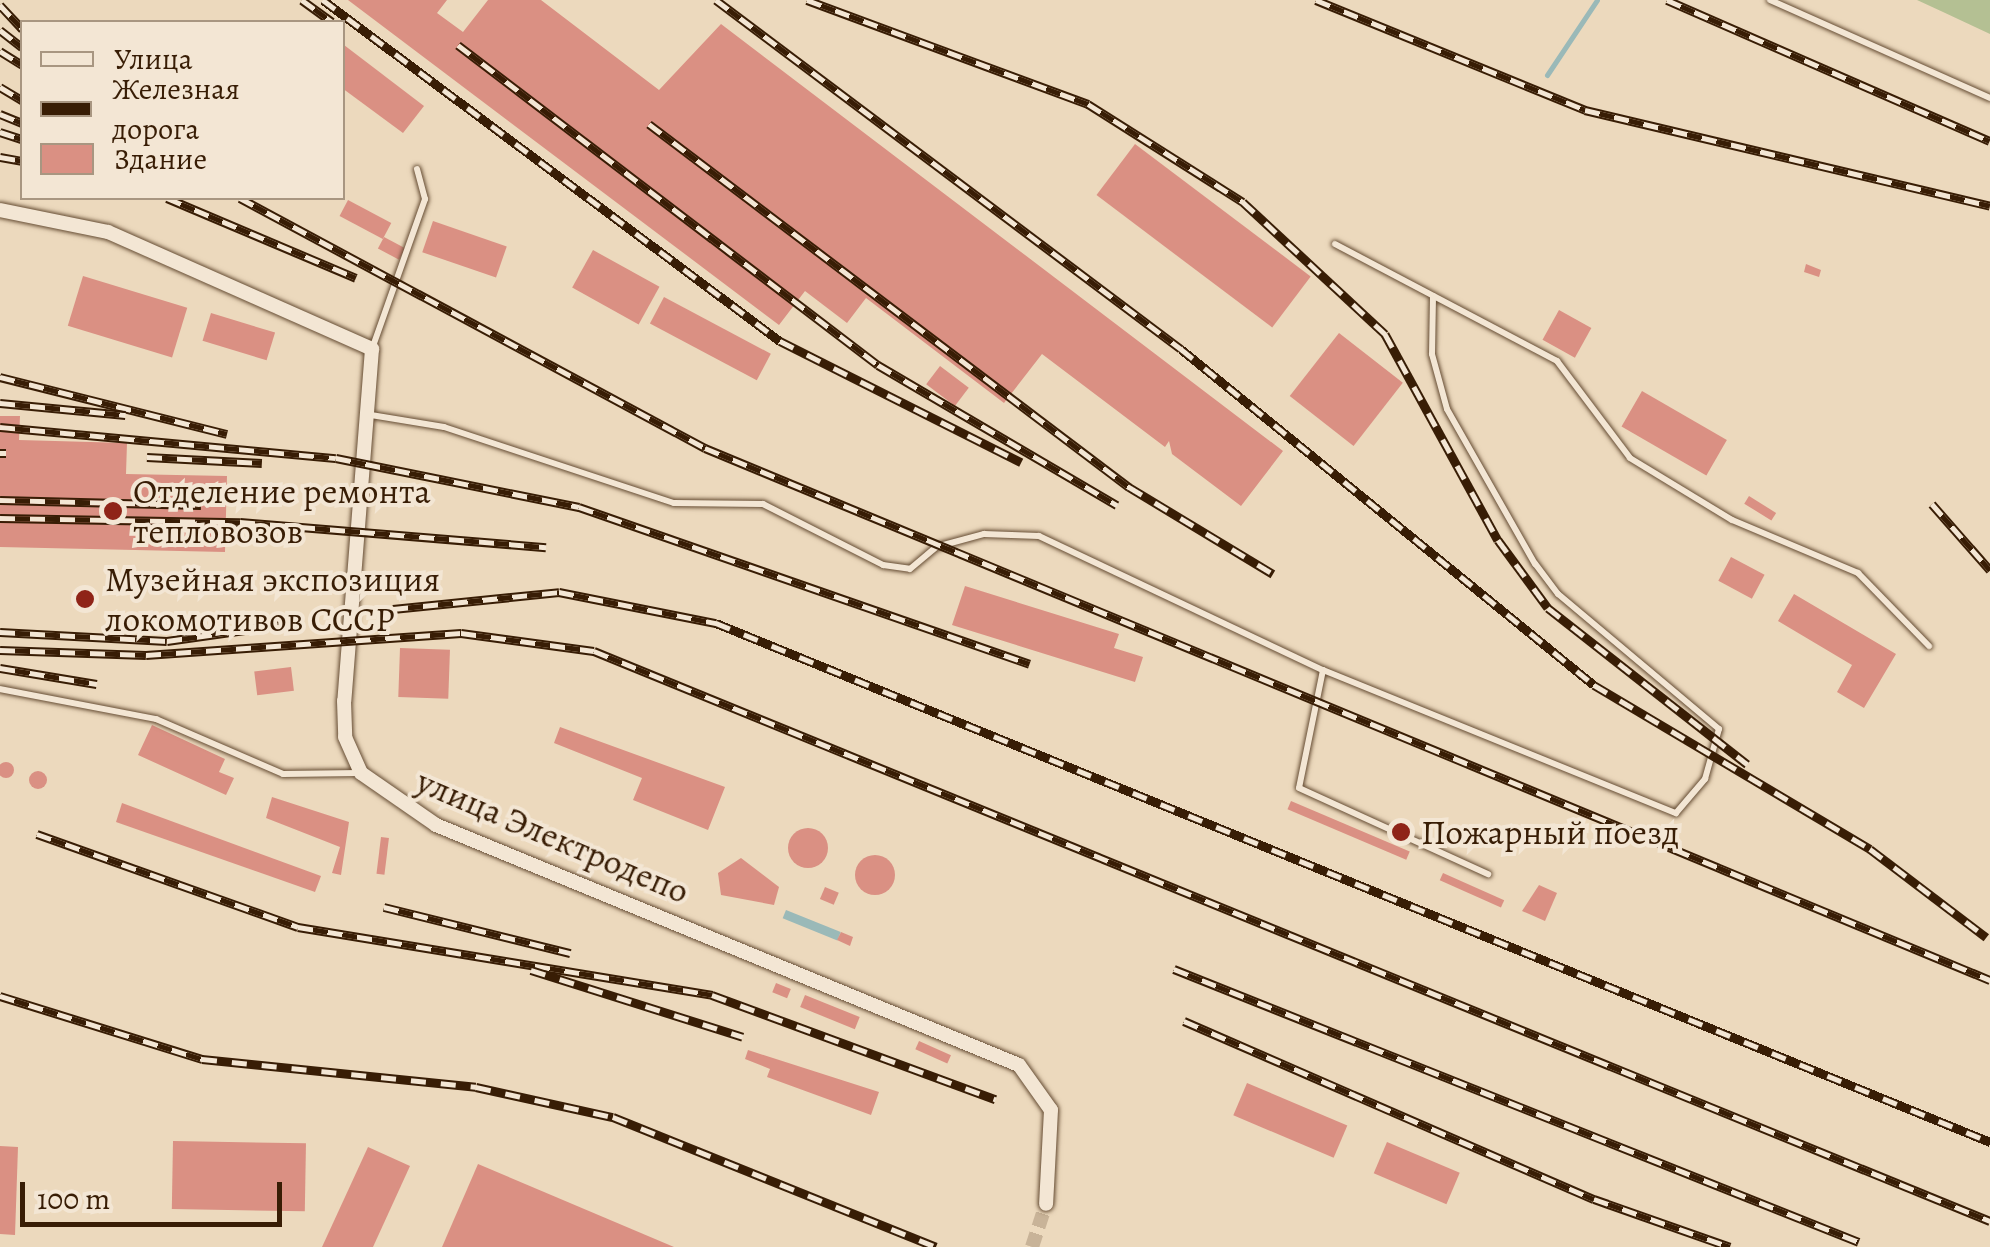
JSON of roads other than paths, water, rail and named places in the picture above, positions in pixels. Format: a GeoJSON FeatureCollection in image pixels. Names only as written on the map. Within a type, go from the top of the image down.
{"type":"FeatureCollection","features":[{"type":"Feature","properties":{"kind":"street"},"geometry":{"type":"LineString","coordinates":[[0,210],[108,232],[372,350],[371,415],[344,701],[345,737],[360,772]]}},
{"type":"Feature","properties":{"kind":"street","name":"улица Электродепо"},"geometry":{"type":"LineString","coordinates":[[360,772],[436,825],[1019,1065],[1051,1110],[1046,1204]]}},
{"type":"Feature","properties":{"kind":"lane"},"geometry":{"type":"LineString","coordinates":[[1770,0],[1990,98]]}},
{"type":"Feature","properties":{"kind":"lane"},"geometry":{"type":"LineString","coordinates":[[372,350],[425,199],[417,168]]}},
{"type":"Feature","properties":{"kind":"lane"},"geometry":{"type":"LineString","coordinates":[[1335,244],[1557,361],[1630,458],[1732,520],[1858,573],[1929,646]]}},
{"type":"Feature","properties":{"kind":"lane"},"geometry":{"type":"LineString","coordinates":[[371,415],[444,427],[674,502],[763,504],[883,565],[910,569],[936,547],[984,534],[1039,536],[1323,670],[1668,813],[1688,806],[1720,745],[1707,712],[1558,594],[1524,548],[1447,408],[1432,354],[1433,296]]}},
{"type":"Feature","properties":{"kind":"lane"},"geometry":{"type":"LineString","coordinates":[[1323,670],[1298,788],[1488,874]]}},
{"type":"Feature","properties":{"kind":"lane"},"geometry":{"type":"LineString","coordinates":[[0,689],[156,719],[282,774],[360,772]]}},
{"type":"Feature","properties":{"kind":"water"},"geometry":{"type":"Polygon","coordinates":[[[786,910],[841,932],[837,940],[783,918],[786,910]]]}},
{"type":"Feature","properties":{"kind":"waterway"},"geometry":{"type":"LineString","coordinates":[[1547,75],[1597,0]]}},
{"type":"Feature","properties":{"kind":"tunnel"},"geometry":{"type":"LineString","coordinates":[[1032,1247],[1046,1204]]}},
{"type":"Feature","properties":{"kind":"railway"},"geometry":{"type":"LineString","coordinates":[[302,0],[329,20]]}},
{"type":"Feature","properties":{"kind":"railway"},"geometry":{"type":"LineString","coordinates":[[323,0],[780,341],[1021,462]]}},
{"type":"Feature","properties":{"kind":"railway"},"geometry":{"type":"LineString","coordinates":[[716,0],[1181,349],[1594,685],[1870,849],[1986,937]]}},
{"type":"Feature","properties":{"kind":"railway"},"geometry":{"type":"LineString","coordinates":[[807,0],[1088,104],[1243,202],[1385,334],[1498,540],[1548,608],[1747,764]]}},
{"type":"Feature","properties":{"kind":"railway"},"geometry":{"type":"LineString","coordinates":[[1316,0],[1585,110],[1990,206]]}},
{"type":"Feature","properties":{"kind":"railway"},"geometry":{"type":"LineString","coordinates":[[1667,0],[1990,141]]}},
{"type":"Feature","properties":{"kind":"railway"},"geometry":{"type":"LineString","coordinates":[[0,5],[20,27]]}},
{"type":"Feature","properties":{"kind":"railway"},"geometry":{"type":"LineString","coordinates":[[0,30],[20,45]]}},
{"type":"Feature","properties":{"kind":"railway"},"geometry":{"type":"LineString","coordinates":[[458,45],[878,365],[1117,505]]}},
{"type":"Feature","properties":{"kind":"railway"},"geometry":{"type":"LineString","coordinates":[[0,51],[20,64]]}},
{"type":"Feature","properties":{"kind":"railway"},"geometry":{"type":"LineString","coordinates":[[0,87],[20,99]]}},
{"type":"Feature","properties":{"kind":"railway"},"geometry":{"type":"LineString","coordinates":[[0,114],[20,122]]}},
{"type":"Feature","properties":{"kind":"railway"},"geometry":{"type":"LineString","coordinates":[[649,124],[1129,487],[1273,574]]}},
{"type":"Feature","properties":{"kind":"railway"},"geometry":{"type":"LineString","coordinates":[[0,132],[20,138]]}},
{"type":"Feature","properties":{"kind":"railway"},"geometry":{"type":"LineString","coordinates":[[0,157],[20,161]]}},
{"type":"Feature","properties":{"kind":"railway"},"geometry":{"type":"LineString","coordinates":[[172,200],[356,278]]}},
{"type":"Feature","properties":{"kind":"railway"},"geometry":{"type":"LineString","coordinates":[[244,200],[705,448],[1990,980]]}},
{"type":"Feature","properties":{"kind":"railway"},"geometry":{"type":"LineString","coordinates":[[0,377],[227,434]]}},
{"type":"Feature","properties":{"kind":"railway"},"geometry":{"type":"LineString","coordinates":[[0,403],[125,415]]}},
{"type":"Feature","properties":{"kind":"railway"},"geometry":{"type":"LineString","coordinates":[[0,427],[336,458],[579,507],[1029,664]]}},
{"type":"Feature","properties":{"kind":"railway"},"geometry":{"type":"LineString","coordinates":[[0,453],[6,453]]}},
{"type":"Feature","properties":{"kind":"railway"},"geometry":{"type":"LineString","coordinates":[[147,457],[262,463]]}},
{"type":"Feature","properties":{"kind":"railway"},"geometry":{"type":"LineString","coordinates":[[0,500],[201,505]]}},
{"type":"Feature","properties":{"kind":"railway"},"geometry":{"type":"LineString","coordinates":[[1932,504],[1990,570]]}},
{"type":"Feature","properties":{"kind":"railway"},"geometry":{"type":"LineString","coordinates":[[0,518],[240,522],[546,547]]}},
{"type":"Feature","properties":{"kind":"railway"},"geometry":{"type":"LineString","coordinates":[[393,609],[559,592],[716,623],[1990,1142]]}},
{"type":"Feature","properties":{"kind":"railway"},"geometry":{"type":"LineString","coordinates":[[0,632],[167,641],[288,624]]}},
{"type":"Feature","properties":{"kind":"railway"},"geometry":{"type":"LineString","coordinates":[[0,650],[146,655],[461,633],[594,651],[1990,1221]]}},
{"type":"Feature","properties":{"kind":"railway"},"geometry":{"type":"LineString","coordinates":[[0,668],[97,684]]}},
{"type":"Feature","properties":{"kind":"railway"},"geometry":{"type":"LineString","coordinates":[[37,834],[298,927],[712,995],[995,1099]]}},
{"type":"Feature","properties":{"kind":"railway"},"geometry":{"type":"LineString","coordinates":[[384,907],[570,953]]}},
{"type":"Feature","properties":{"kind":"railway"},"geometry":{"type":"LineString","coordinates":[[1174,969],[1859,1242]]}},
{"type":"Feature","properties":{"kind":"railway"},"geometry":{"type":"LineString","coordinates":[[531,970],[743,1037]]}},
{"type":"Feature","properties":{"kind":"railway"},"geometry":{"type":"LineString","coordinates":[[0,996],[202,1059],[476,1087],[613,1117],[936,1247]]}},
{"type":"Feature","properties":{"kind":"railway"},"geometry":{"type":"LineString","coordinates":[[1184,1021],[1594,1199],[1730,1247]]}},
{"type":"Feature","properties":{"kind":"place","name":"Отделение ремонта тепловозов"},"geometry":{"type":"Point","coordinates":[113,511]}},
{"type":"Feature","properties":{"kind":"place","name":"Музейная экспозиция локомотивов СССР"},"geometry":{"type":"Point","coordinates":[85,599]}},
{"type":"Feature","properties":{"kind":"place","name":"Пожарный поезд"},"geometry":{"type":"Point","coordinates":[1401,832]}}]}
